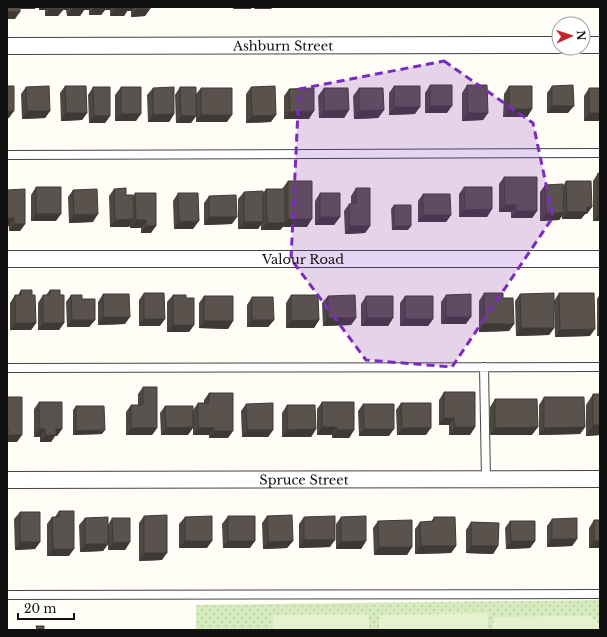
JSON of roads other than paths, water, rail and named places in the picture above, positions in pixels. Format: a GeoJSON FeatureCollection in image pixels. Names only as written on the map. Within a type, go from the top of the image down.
{"type":"FeatureCollection","features":[{"type":"Feature","properties":{"kind":"street","name":"Ashburn Street"},"geometry":{"type":"LineString","coordinates":[[7,46],[551,45]]}},
{"type":"Feature","properties":{"kind":"street","name":"Valour Road"},"geometry":{"type":"LineString","coordinates":[[7,260],[600,259]]}},
{"type":"Feature","properties":{"kind":"street","name":"Spruce Street"},"geometry":{"type":"LineString","coordinates":[[7,480],[600,479]]}},
{"type":"Feature","properties":{"kind":"lane"},"geometry":{"type":"LineString","coordinates":[[7,155],[600,153]]}},
{"type":"Feature","properties":{"kind":"lane"},"geometry":{"type":"LineString","coordinates":[[484,367],[486,480]]}},
{"type":"Feature","properties":{"kind":"lane"},"geometry":{"type":"LineString","coordinates":[[7,368],[600,367]]}},
{"type":"Feature","properties":{"kind":"lane"},"geometry":{"type":"LineString","coordinates":[[7,595],[600,594]]}}]}
